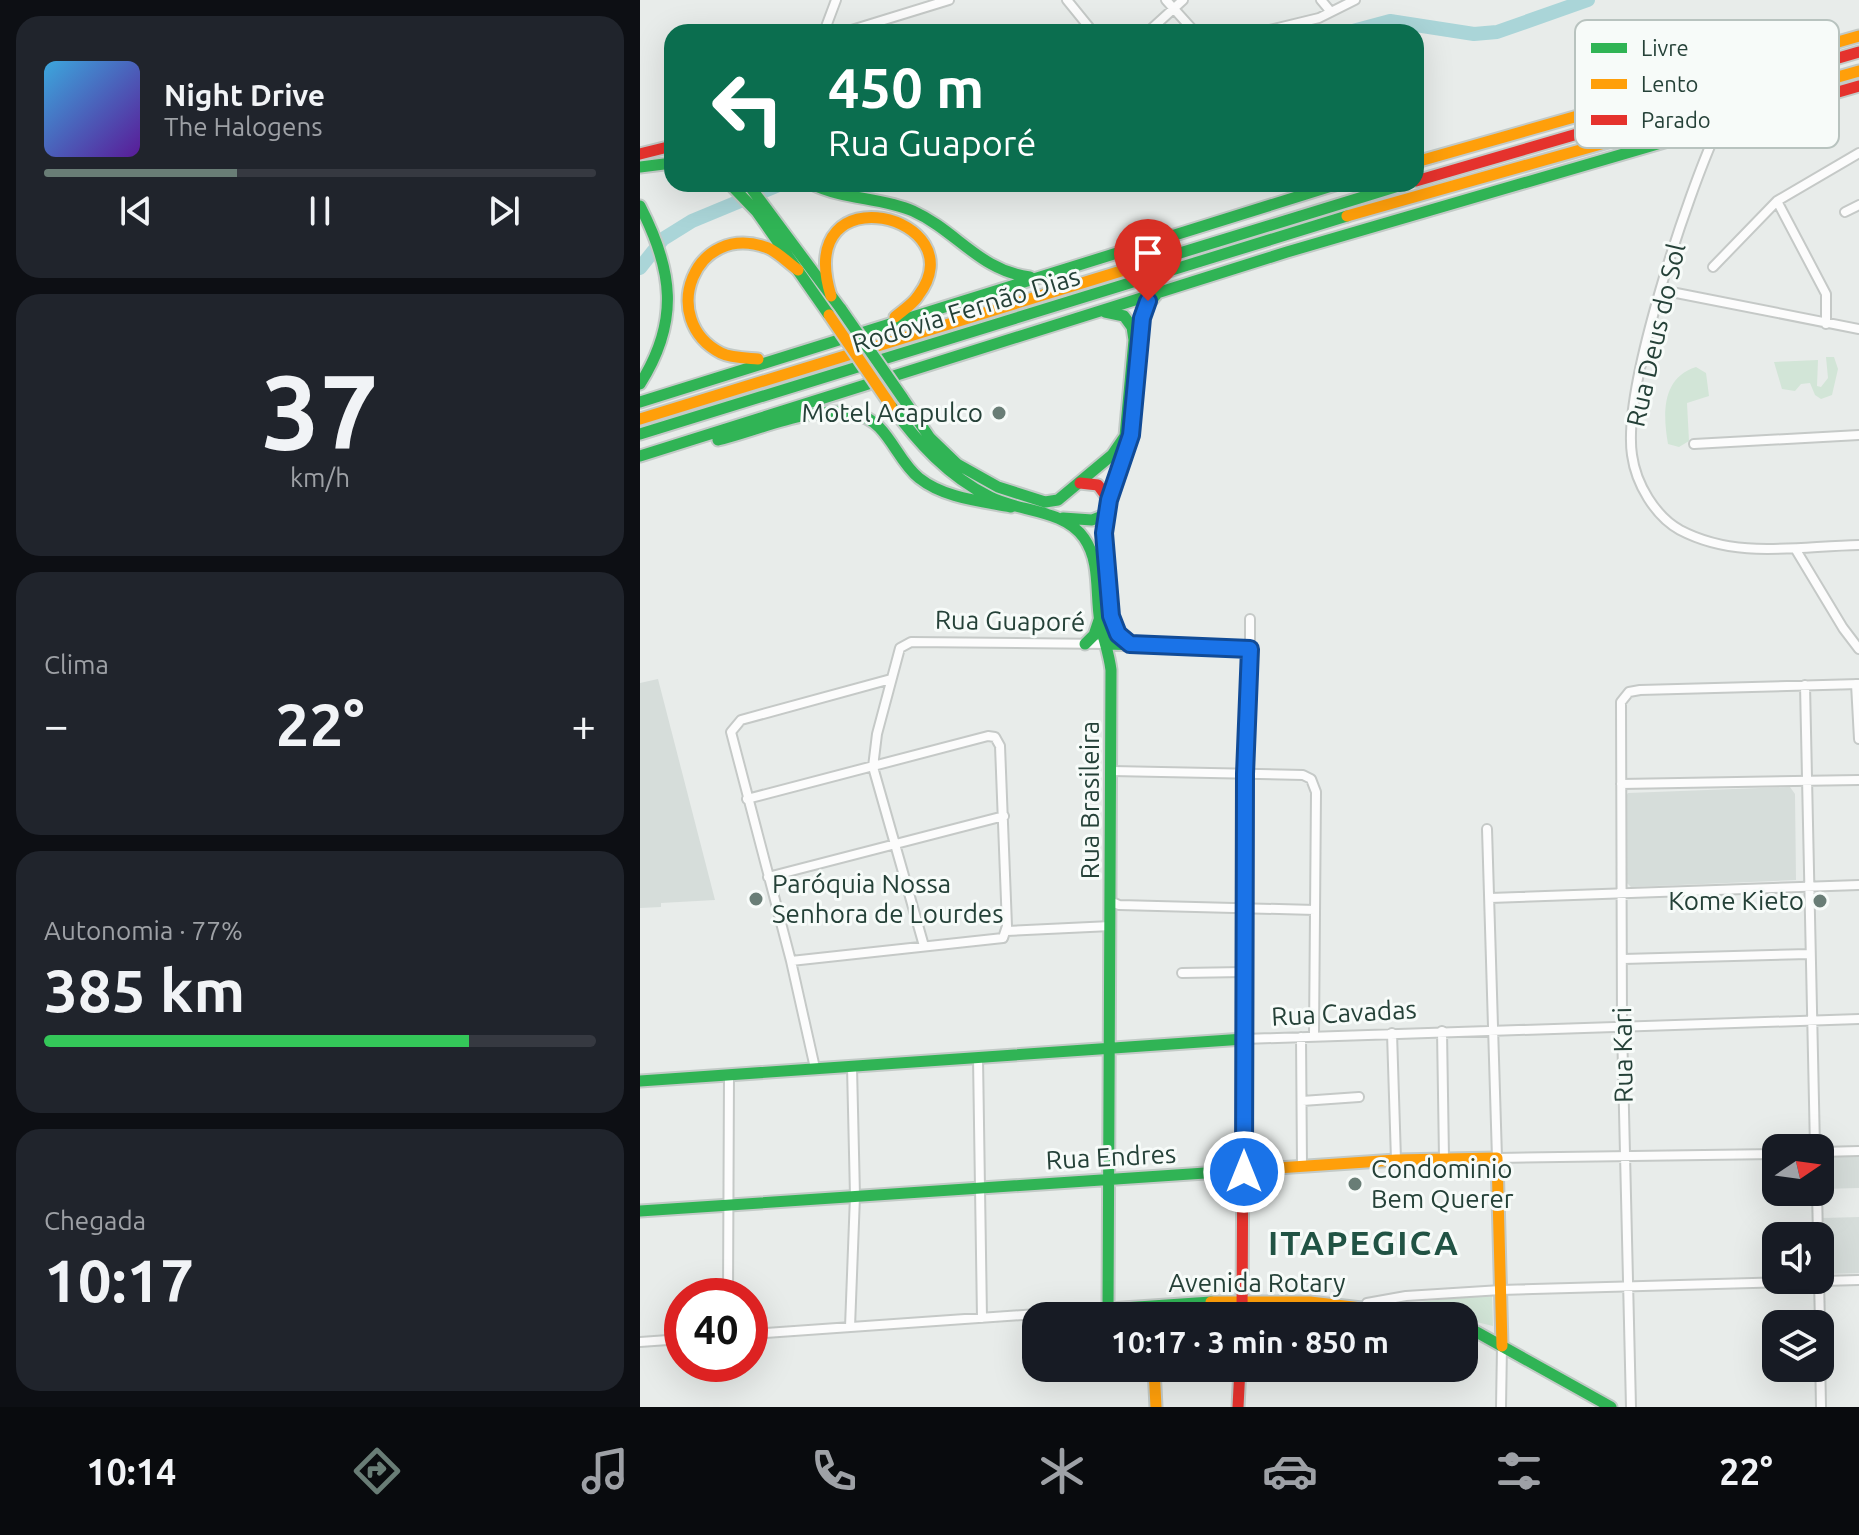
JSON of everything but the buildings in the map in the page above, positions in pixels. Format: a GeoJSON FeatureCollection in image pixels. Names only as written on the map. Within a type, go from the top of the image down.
{"type":"FeatureCollection","features":[{"type":"Feature","properties":{"kind":"main road"},"geometry":{"type":"LineString","coordinates":[[1839,42],[1859,36]]}},
{"type":"Feature","properties":{"kind":"main road"},"geometry":{"type":"LineString","coordinates":[[1839,58],[1859,52]]}},
{"type":"Feature","properties":{"kind":"main road","name":"Rodovia Fernão Dias"},"geometry":{"type":"LineString","coordinates":[[1839,77],[1859,71]]}},
{"type":"Feature","properties":{"kind":"main road"},"geometry":{"type":"LineString","coordinates":[[1839,92],[1859,86]]}},
{"type":"Feature","properties":{"kind":"main road"},"geometry":{"type":"LineString","coordinates":[[1424,160],[1575,117]]}},
{"type":"Feature","properties":{"kind":"main road"},"geometry":{"type":"LineString","coordinates":[[1424,179],[1575,135]]}},
{"type":"Feature","properties":{"kind":"main road"},"geometry":{"type":"LineString","coordinates":[[640,154],[664,148]]}},
{"type":"Feature","properties":{"kind":"main road","name":"Rodovia Fernão Dias"},"geometry":{"type":"LineString","coordinates":[[640,434],[1286,233],[1587,148]]}},
{"type":"Feature","properties":{"kind":"main road"},"geometry":{"type":"LineString","coordinates":[[640,456],[1023,333],[1647,148]]}},
{"type":"Feature","properties":{"kind":"main road"},"geometry":{"type":"LineString","coordinates":[[640,154],[664,154]]}},
{"type":"Feature","properties":{"kind":"main road"},"geometry":{"type":"LineString","coordinates":[[640,167],[664,164]]}},
{"type":"Feature","properties":{"kind":"main road"},"geometry":{"type":"LineString","coordinates":[[746,192],[841,309],[937,446],[980,479],[1045,502],[1058,500],[1112,455],[1123,440],[1134,340],[1130,323],[1121,313],[1085,315]]}},
{"type":"Feature","properties":{"kind":"main road"},"geometry":{"type":"LineString","coordinates":[[837,192],[910,209],[996,270],[1018,277],[1043,276]]}},
{"type":"Feature","properties":{"kind":"main road"},"geometry":{"type":"LineString","coordinates":[[640,402],[1310,192]]}},
{"type":"Feature","properties":{"kind":"main road","name":"Rodovia Fernão Dias"},"geometry":{"type":"LineString","coordinates":[[640,419],[1379,192]]}},
{"type":"Feature","properties":{"kind":"main road"},"geometry":{"type":"LineString","coordinates":[[1253,230],[1306,193]]}},
{"type":"Feature","properties":{"kind":"main road"},"geometry":{"type":"LineString","coordinates":[[640,206],[665,264],[671,303],[667,330],[653,366],[640,384]]}},
{"type":"Feature","properties":{"kind":"main road"},"geometry":{"type":"LineString","coordinates":[[763,211],[798,270],[931,459],[960,480],[1011,507]]}},
{"type":"Feature","properties":{"kind":"main road"},"geometry":{"type":"LineString","coordinates":[[831,296],[822,264],[835,234],[865,217],[886,216],[901,222],[922,241],[930,271],[918,300],[881,327]]}},
{"type":"Feature","properties":{"kind":"main road"},"geometry":{"type":"LineString","coordinates":[[786,356],[734,358],[707,344],[688,313],[687,289],[704,258],[727,245],[754,244],[766,248],[798,270]]}},
{"type":"Feature","properties":{"kind":"main road"},"geometry":{"type":"LineString","coordinates":[[1023,333],[1117,287]]}},
{"type":"Feature","properties":{"kind":"main road"},"geometry":{"type":"LineString","coordinates":[[1130,644],[1118,634],[1111,616],[1105,557],[1107,514],[1109,500],[1130,445],[1144,309],[1167,289]]}},
{"type":"Feature","properties":{"kind":"main road"},"geometry":{"type":"LineString","coordinates":[[679,444],[689,446],[834,413],[859,414],[879,425],[910,470],[930,485],[976,501],[1062,518],[1092,520],[1107,514]]}},
{"type":"Feature","properties":{"kind":"main road"},"geometry":{"type":"LineString","coordinates":[[1079,483],[1098,485],[1109,500]]}},
{"type":"Feature","properties":{"kind":"main road","name":"Rua Brasileira"},"geometry":{"type":"LineString","coordinates":[[1062,518],[1089,546],[1096,567],[1099,619],[1108,644],[1112,771],[1108,1302]]}},
{"type":"Feature","properties":{"kind":"main road"},"geometry":{"type":"LineString","coordinates":[[1085,644],[1094,635],[1099,619]]}},
{"type":"Feature","properties":{"kind":"main road","name":"Rua Guaporé"},"geometry":{"type":"LineString","coordinates":[[1108,644],[1250,649]]}},
{"type":"Feature","properties":{"kind":"main road"},"geometry":{"type":"LineString","coordinates":[[1243,1300],[1245,774],[1250,649]]}},
{"type":"Feature","properties":{"kind":"main road","name":"Rua Cavadas"},"geometry":{"type":"LineString","coordinates":[[640,1081],[1244,1039]]}},
{"type":"Feature","properties":{"kind":"main road"},"geometry":{"type":"LineString","coordinates":[[1497,1158],[1502,1346]]}},
{"type":"Feature","properties":{"kind":"main road","name":"Rua Endres"},"geometry":{"type":"LineString","coordinates":[[640,1211],[1396,1160],[1497,1158]]}},
{"type":"Feature","properties":{"kind":"main road"},"geometry":{"type":"LineString","coordinates":[[1406,1296],[1406,1302]]}},
{"type":"Feature","properties":{"kind":"main road","name":"Avenida Rotary"},"geometry":{"type":"LineString","coordinates":[[1226,1302],[1280,1302]]}},
{"type":"Feature","properties":{"kind":"main road"},"geometry":{"type":"LineString","coordinates":[[1478,1333],[1611,1407]]}},
{"type":"Feature","properties":{"kind":"main road"},"geometry":{"type":"LineString","coordinates":[[1155,1382],[1156,1407]]}},
{"type":"Feature","properties":{"kind":"main road"},"geometry":{"type":"LineString","coordinates":[[1238,1407],[1239,1382]]}},
{"type":"Feature","properties":{"kind":"street"},"geometry":{"type":"LineString","coordinates":[[827,24],[836,0]]}},
{"type":"Feature","properties":{"kind":"street"},"geometry":{"type":"LineString","coordinates":[[871,24],[949,0]]}},
{"type":"Feature","properties":{"kind":"street"},"geometry":{"type":"LineString","coordinates":[[1067,0],[1086,24]]}},
{"type":"Feature","properties":{"kind":"street"},"geometry":{"type":"LineString","coordinates":[[1166,0],[1187,24]]}},
{"type":"Feature","properties":{"kind":"street"},"geometry":{"type":"LineString","coordinates":[[1157,24],[1183,0]]}},
{"type":"Feature","properties":{"kind":"street"},"geometry":{"type":"LineString","coordinates":[[1321,0],[1331,12]]}},
{"type":"Feature","properties":{"kind":"street"},"geometry":{"type":"LineString","coordinates":[[1289,24],[1331,12],[1355,0]]}},
{"type":"Feature","properties":{"kind":"street"},"geometry":{"type":"LineString","coordinates":[[1704,148],[1707,152]]}},
{"type":"Feature","properties":{"kind":"street","name":"Rua Deus do Sol"},"geometry":{"type":"LineString","coordinates":[[1709,148],[1661,290],[1637,392],[1631,434],[1632,456],[1655,509],[1677,528],[1702,540],[1727,547],[1796,550],[1859,545]]}},
{"type":"Feature","properties":{"kind":"street"},"geometry":{"type":"LineString","coordinates":[[1713,267],[1777,201],[1859,153]]}},
{"type":"Feature","properties":{"kind":"street"},"geometry":{"type":"LineString","coordinates":[[1777,201],[1826,294],[1826,324]]}},
{"type":"Feature","properties":{"kind":"street"},"geometry":{"type":"LineString","coordinates":[[1845,212],[1859,205]]}},
{"type":"Feature","properties":{"kind":"street"},"geometry":{"type":"LineString","coordinates":[[1661,290],[1859,329]]}},
{"type":"Feature","properties":{"kind":"street"},"geometry":{"type":"LineString","coordinates":[[1694,444],[1859,435]]}},
{"type":"Feature","properties":{"kind":"street"},"geometry":{"type":"LineString","coordinates":[[1796,550],[1859,649]]}},
{"type":"Feature","properties":{"kind":"street"},"geometry":{"type":"LineString","coordinates":[[1250,619],[1250,649]]}},
{"type":"Feature","properties":{"kind":"street","name":"Rua Guaporé"},"geometry":{"type":"LineString","coordinates":[[891,679],[900,648],[909,642],[1108,644]]}},
{"type":"Feature","properties":{"kind":"street"},"geometry":{"type":"LineString","coordinates":[[815,1068],[791,961],[731,732],[741,720],[891,679],[873,753],[873,767],[898,845],[924,946]]}},
{"type":"Feature","properties":{"kind":"street"},"geometry":{"type":"LineString","coordinates":[[1815,1134],[1805,685],[1857,684],[1859,739]]}},
{"type":"Feature","properties":{"kind":"street","name":"Rua Kari"},"geometry":{"type":"LineString","coordinates":[[1631,1407],[1622,1027],[1621,702],[1629,692],[1640,690],[1805,685]]}},
{"type":"Feature","properties":{"kind":"street"},"geometry":{"type":"LineString","coordinates":[[747,799],[988,736],[995,737],[1000,746],[1007,931],[999,940],[791,961]]}},
{"type":"Feature","properties":{"kind":"street"},"geometry":{"type":"LineString","coordinates":[[1112,771],[1303,775],[1311,779],[1316,792],[1314,1035]]}},
{"type":"Feature","properties":{"kind":"street"},"geometry":{"type":"LineString","coordinates":[[1621,784],[1859,780]]}},
{"type":"Feature","properties":{"kind":"street"},"geometry":{"type":"LineString","coordinates":[[768,877],[1004,816]]}},
{"type":"Feature","properties":{"kind":"street"},"geometry":{"type":"LineString","coordinates":[[1487,829],[1497,1158]]}},
{"type":"Feature","properties":{"kind":"street"},"geometry":{"type":"LineString","coordinates":[[1490,898],[1859,885]]}},
{"type":"Feature","properties":{"kind":"street"},"geometry":{"type":"LineString","coordinates":[[1112,902],[1315,910]]}},
{"type":"Feature","properties":{"kind":"street"},"geometry":{"type":"LineString","coordinates":[[1007,931],[1111,926]]}},
{"type":"Feature","properties":{"kind":"street"},"geometry":{"type":"LineString","coordinates":[[1623,959],[1809,954]]}},
{"type":"Feature","properties":{"kind":"street"},"geometry":{"type":"LineString","coordinates":[[1182,973],[1244,972]]}},
{"type":"Feature","properties":{"kind":"street","name":"Rua Cavadas"},"geometry":{"type":"LineString","coordinates":[[1244,1039],[1493,1028],[1859,1019]]}},
{"type":"Feature","properties":{"kind":"street"},"geometry":{"type":"LineString","coordinates":[[1442,1031],[1444,1158]]}},
{"type":"Feature","properties":{"kind":"street"},"geometry":{"type":"LineString","coordinates":[[1392,1033],[1396,1160]]}},
{"type":"Feature","properties":{"kind":"street"},"geometry":{"type":"LineString","coordinates":[[1301,1037],[1302,1166]]}},
{"type":"Feature","properties":{"kind":"street"},"geometry":{"type":"LineString","coordinates":[[978,1058],[977,1188],[982,1318]]}},
{"type":"Feature","properties":{"kind":"street"},"geometry":{"type":"LineString","coordinates":[[850,1327],[855,1196],[852,1067]]}},
{"type":"Feature","properties":{"kind":"street"},"geometry":{"type":"LineString","coordinates":[[728,1278],[729,1075]]}},
{"type":"Feature","properties":{"kind":"street"},"geometry":{"type":"LineString","coordinates":[[1302,1101],[1359,1097]]}},
{"type":"Feature","properties":{"kind":"street"},"geometry":{"type":"LineString","coordinates":[[1834,1152],[1859,1151]]}},
{"type":"Feature","properties":{"kind":"street","name":"Rua Endres"},"geometry":{"type":"LineString","coordinates":[[1497,1158],[1762,1154]]}},
{"type":"Feature","properties":{"kind":"street","name":"Avenida Rotary"},"geometry":{"type":"LineString","coordinates":[[1834,1281],[1859,1280]]}},
{"type":"Feature","properties":{"kind":"street","name":"Avenida Rotary"},"geometry":{"type":"LineString","coordinates":[[1375,1302],[1406,1296],[1501,1290],[1762,1283]]}},
{"type":"Feature","properties":{"kind":"street","name":"Avenida Rotary"},"geometry":{"type":"LineString","coordinates":[[768,1333],[1022,1315]]}},
{"type":"Feature","properties":{"kind":"street"},"geometry":{"type":"LineString","coordinates":[[640,1342],[664,1340]]}},
{"type":"Feature","properties":{"kind":"street"},"geometry":{"type":"LineString","coordinates":[[1501,1407],[1502,1346]]}},
{"type":"Feature","properties":{"kind":"street"},"geometry":{"type":"LineString","coordinates":[[1821,1382],[1821,1407]]}},
{"type":"Feature","properties":{"kind":"shaded area"},"geometry":{"type":"Polygon","coordinates":[[[658,679],[715,900],[661,903],[661,907],[640,908],[640,683],[658,679]]]}},
{"type":"Feature","properties":{"kind":"shaded area"},"geometry":{"type":"Polygon","coordinates":[[[1790,787],[1795,794],[1796,880],[1631,887],[1626,882],[1625,797],[1628,793],[1790,787]]]}},
{"type":"Feature","properties":{"kind":"shaded area"},"geometry":{"type":"Polygon","coordinates":[[[1859,1152],[1859,1188],[1834,1189],[1834,1153],[1859,1152]]]}},
{"type":"Feature","properties":{"kind":"shaded area"},"geometry":{"type":"Polygon","coordinates":[[[1859,1217],[1859,1273],[1834,1274],[1834,1222],[1823,1222],[1823,1218],[1859,1217]]]}},
{"type":"Feature","properties":{"kind":"green space"},"geometry":{"type":"Polygon","coordinates":[[[1826,357],[1834,357],[1838,369],[1832,395],[1821,399],[1815,395],[1810,383],[1801,384],[1795,391],[1782,389],[1774,362],[1818,360],[1817,386],[1821,387],[1828,378],[1826,357]]]}},
{"type":"Feature","properties":{"kind":"green space"},"geometry":{"type":"Polygon","coordinates":[[[1696,367],[1706,373],[1709,396],[1687,403],[1689,441],[1679,447],[1668,444],[1665,410],[1670,389],[1685,372],[1696,367]]]}},
{"type":"Feature","properties":{"kind":"green space"},"geometry":{"type":"Polygon","coordinates":[[[1492,1294],[1493,1326],[1478,1322],[1478,1302],[1419,1302],[1492,1294]]]}},
{"type":"Feature","properties":{"kind":"waterway"},"geometry":{"type":"LineString","coordinates":[[1424,26],[1474,34],[1497,32],[1588,0]]}},
{"type":"Feature","properties":{"kind":"waterway"},"geometry":{"type":"LineString","coordinates":[[1379,24],[1390,21],[1409,24]]}},
{"type":"Feature","properties":{"kind":"waterway"},"geometry":{"type":"LineString","coordinates":[[640,268],[663,239],[692,221],[762,192]]}},
{"type":"Feature","properties":{"kind":"traffic: fast"},"geometry":{"type":"LineString","coordinates":[[640,456],[1287,252],[1644,148]]}},
{"type":"Feature","properties":{"kind":"traffic: fast"},"geometry":{"type":"LineString","coordinates":[[640,167],[664,164]]}},
{"type":"Feature","properties":{"kind":"traffic: fast"},"geometry":{"type":"LineString","coordinates":[[738,192],[757,212],[829,315]]}},
{"type":"Feature","properties":{"kind":"traffic: fast"},"geometry":{"type":"LineString","coordinates":[[754,192],[841,309]]}},
{"type":"Feature","properties":{"kind":"traffic: fast"},"geometry":{"type":"LineString","coordinates":[[834,192],[913,211],[997,267],[1030,277]]}},
{"type":"Feature","properties":{"kind":"traffic: fast"},"geometry":{"type":"LineString","coordinates":[[640,402],[1312,192]]}},
{"type":"Feature","properties":{"kind":"traffic: fast"},"geometry":{"type":"LineString","coordinates":[[1131,268],[1379,192]]}},
{"type":"Feature","properties":{"kind":"traffic: fast"},"geometry":{"type":"LineString","coordinates":[[640,206],[660,252],[667,295],[662,339],[640,384]]}},
{"type":"Feature","properties":{"kind":"traffic: fast"},"geometry":{"type":"LineString","coordinates":[[640,434],[1347,216]]}},
{"type":"Feature","properties":{"kind":"traffic: fast"},"geometry":{"type":"LineString","coordinates":[[1139,345],[1144,309],[1156,295]]}},
{"type":"Feature","properties":{"kind":"traffic: fast"},"geometry":{"type":"LineString","coordinates":[[841,309],[902,397]]}},
{"type":"Feature","properties":{"kind":"traffic: fast"},"geometry":{"type":"LineString","coordinates":[[902,397],[930,438],[957,464],[998,487],[1045,502],[1058,500],[1112,455],[1125,436],[1134,340],[1132,327],[1124,316],[1105,312]]}},
{"type":"Feature","properties":{"kind":"traffic: fast"},"geometry":{"type":"LineString","coordinates":[[891,406],[923,446],[947,469],[990,497],[1065,521],[1084,538],[1093,557],[1100,622],[1111,670],[1108,1302]]}},
{"type":"Feature","properties":{"kind":"traffic: fast"},"geometry":{"type":"LineString","coordinates":[[718,440],[804,416],[838,412],[855,414],[876,424],[911,470],[929,485],[963,498],[1011,507]]}},
{"type":"Feature","properties":{"kind":"traffic: fast"},"geometry":{"type":"LineString","coordinates":[[1130,644],[1120,633],[1113,617],[1104,557],[1111,494],[1132,433]]}},
{"type":"Feature","properties":{"kind":"traffic: fast"},"geometry":{"type":"LineString","coordinates":[[1063,518],[1092,520],[1107,514]]}},
{"type":"Feature","properties":{"kind":"traffic: fast"},"geometry":{"type":"LineString","coordinates":[[1085,644],[1094,635],[1099,620]]}},
{"type":"Feature","properties":{"kind":"traffic: fast"},"geometry":{"type":"LineString","coordinates":[[1108,644],[1250,649],[1245,774],[1243,1127]]}},
{"type":"Feature","properties":{"kind":"traffic: fast"},"geometry":{"type":"LineString","coordinates":[[640,1081],[1244,1039]]}},
{"type":"Feature","properties":{"kind":"traffic: fast"},"geometry":{"type":"LineString","coordinates":[[640,1211],[1220,1172]]}},
{"type":"Feature","properties":{"kind":"traffic: fast"},"geometry":{"type":"LineString","coordinates":[[1478,1333],[1611,1407]]}},
{"type":"Feature","properties":{"kind":"traffic: slow"},"geometry":{"type":"LineString","coordinates":[[1839,42],[1859,36]]}},
{"type":"Feature","properties":{"kind":"traffic: slow"},"geometry":{"type":"LineString","coordinates":[[1839,77],[1859,71]]}},
{"type":"Feature","properties":{"kind":"traffic: slow"},"geometry":{"type":"LineString","coordinates":[[1424,160],[1575,117]]}},
{"type":"Feature","properties":{"kind":"traffic: slow"},"geometry":{"type":"LineString","coordinates":[[1347,216],[1587,148]]}},
{"type":"Feature","properties":{"kind":"traffic: slow"},"geometry":{"type":"LineString","coordinates":[[831,296],[826,256],[837,231],[857,219],[883,218],[907,227],[925,244],[930,268],[918,296],[895,317]]}},
{"type":"Feature","properties":{"kind":"traffic: slow"},"geometry":{"type":"LineString","coordinates":[[758,359],[725,355],[702,338],[691,319],[688,298],[693,278],[704,260],[720,248],[742,243],[768,248],[798,270]]}},
{"type":"Feature","properties":{"kind":"traffic: slow"},"geometry":{"type":"LineString","coordinates":[[640,419],[1131,268]]}},
{"type":"Feature","properties":{"kind":"traffic: slow"},"geometry":{"type":"LineString","coordinates":[[829,315],[891,406]]}},
{"type":"Feature","properties":{"kind":"traffic: slow"},"geometry":{"type":"LineString","coordinates":[[1220,1172],[1396,1160],[1497,1158],[1502,1346]]}},
{"type":"Feature","properties":{"kind":"traffic: slow"},"geometry":{"type":"LineString","coordinates":[[1155,1382],[1156,1407]]}},
{"type":"Feature","properties":{"kind":"traffic: jam"},"geometry":{"type":"LineString","coordinates":[[1839,58],[1859,52]]}},
{"type":"Feature","properties":{"kind":"traffic: jam"},"geometry":{"type":"LineString","coordinates":[[1839,92],[1859,86]]}},
{"type":"Feature","properties":{"kind":"traffic: jam"},"geometry":{"type":"LineString","coordinates":[[1424,179],[1575,135]]}},
{"type":"Feature","properties":{"kind":"traffic: jam"},"geometry":{"type":"LineString","coordinates":[[640,154],[664,148]]}},
{"type":"Feature","properties":{"kind":"traffic: jam"},"geometry":{"type":"LineString","coordinates":[[1080,483],[1098,485],[1109,500]]}},
{"type":"Feature","properties":{"kind":"traffic: jam"},"geometry":{"type":"LineString","coordinates":[[1242,1302],[1243,1127]]}},
{"type":"Feature","properties":{"kind":"traffic: jam"},"geometry":{"type":"LineString","coordinates":[[1238,1407],[1239,1382]]}},
{"type":"Feature","properties":{"kind":"place","name":"Motel Acapulco"},"geometry":{"type":"Point","coordinates":[999,413]}},
{"type":"Feature","properties":{"kind":"place","name":"Paróquia Nossa Senhora de Lourdes"},"geometry":{"type":"Point","coordinates":[756,899]}},
{"type":"Feature","properties":{"kind":"place","name":"Kome Kieto"},"geometry":{"type":"Point","coordinates":[1820,901]}},
{"type":"Feature","properties":{"kind":"place","name":"Condominio Bem Querer"},"geometry":{"type":"Point","coordinates":[1355,1184]}},
{"type":"Feature","properties":{"kind":"district","name":"ITAPEGICA"},"geometry":{"type":"Point","coordinates":[1364,1243]}},
{"type":"Feature","properties":{"kind":"route"},"geometry":{"type":"LineString","coordinates":[[1148,301],[1142,318],[1130,445],[1109,500],[1104,533],[1107,587],[1113,625],[1130,644],[1250,649],[1245,774],[1244,1172]]}}]}
